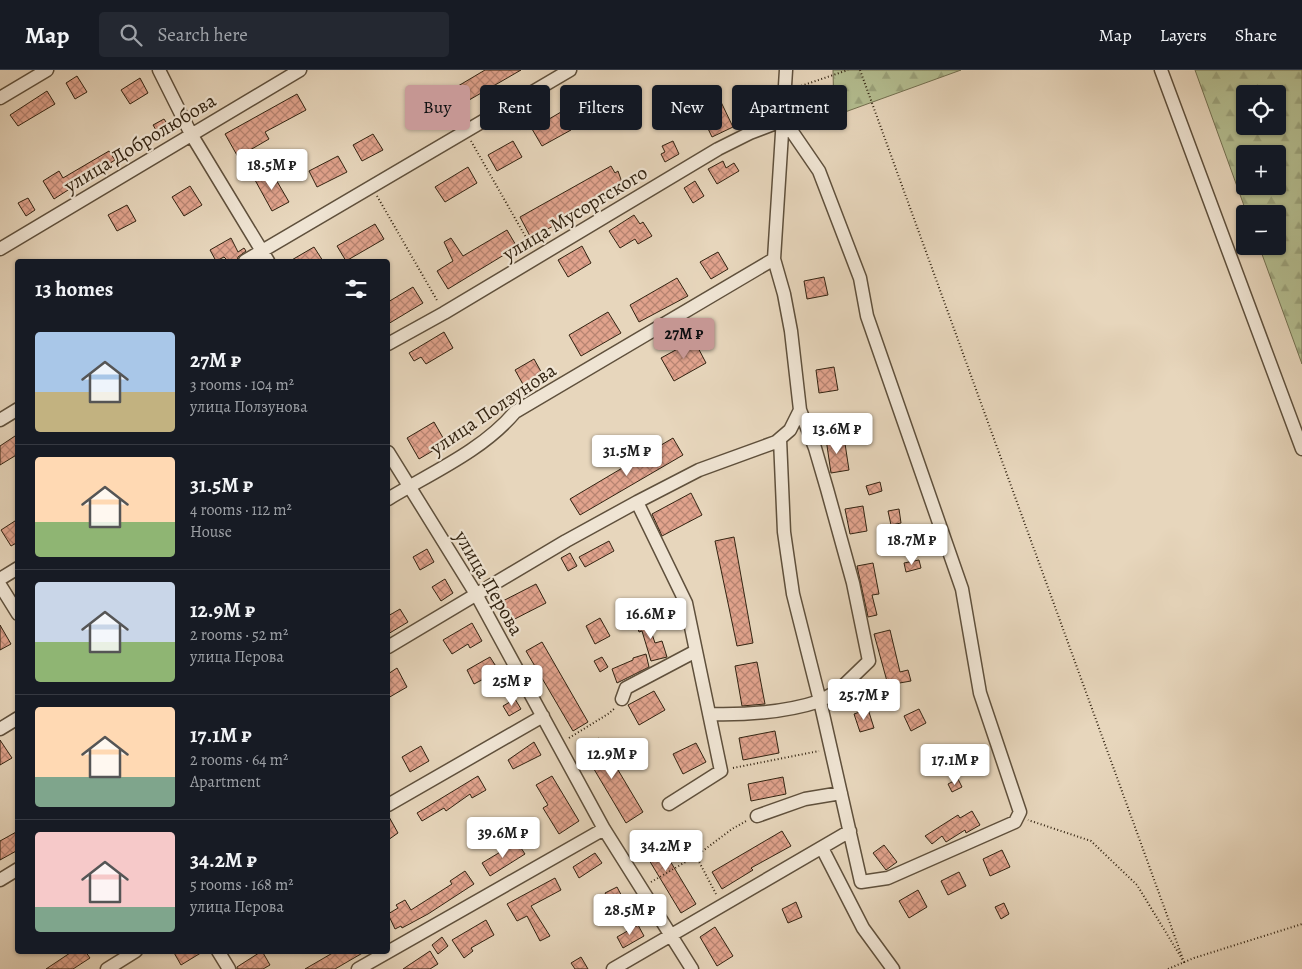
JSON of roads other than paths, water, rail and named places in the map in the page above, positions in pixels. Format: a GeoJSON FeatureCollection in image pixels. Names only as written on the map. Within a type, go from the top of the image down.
{"type":"FeatureCollection","features":[{"type":"Feature","properties":{"kind":"street"},"geometry":{"type":"LineString","coordinates":[[0,98],[47,70]]}},
{"type":"Feature","properties":{"kind":"street"},"geometry":{"type":"LineString","coordinates":[[159,70],[191,134],[264,256],[465,130],[570,70]]}},
{"type":"Feature","properties":{"kind":"street","name":"улица Добролюбова"},"geometry":{"type":"LineString","coordinates":[[0,249],[300,70]]}},
{"type":"Feature","properties":{"kind":"street"},"geometry":{"type":"LineString","coordinates":[[785,85],[786,70]]}},
{"type":"Feature","properties":{"kind":"street"},"geometry":{"type":"LineString","coordinates":[[1161,70],[1302,449]]}},
{"type":"Feature","properties":{"kind":"street","name":"улица Мусоргского"},"geometry":{"type":"LineString","coordinates":[[390,343],[444,313],[718,149],[758,130]]}},
{"type":"Feature","properties":{"kind":"street"},"geometry":{"type":"LineString","coordinates":[[709,714],[743,715],[800,708],[820,701],[839,690],[869,661],[853,583],[815,448],[800,410],[791,331],[784,294],[774,258],[783,130]]}},
{"type":"Feature","properties":{"kind":"street"},"geometry":{"type":"LineString","coordinates":[[791,130],[819,170],[860,278],[867,316],[962,589],[980,693],[1020,812],[1019,818],[1015,822],[888,878],[840,883]]}},
{"type":"Feature","properties":{"kind":"street","name":"улица Ползунова"},"geometry":{"type":"LineString","coordinates":[[390,498],[485,441],[501,428],[515,412],[774,258]]}},
{"type":"Feature","properties":{"kind":"street"},"geometry":{"type":"LineString","coordinates":[[390,647],[566,540],[637,502],[699,470],[780,439],[790,430],[800,410]]}},
{"type":"Feature","properties":{"kind":"street"},"geometry":{"type":"LineString","coordinates":[[0,420],[15,411]]}},
{"type":"Feature","properties":{"kind":"street"},"geometry":{"type":"LineString","coordinates":[[780,439],[784,532],[793,594],[820,701],[861,882]]}},
{"type":"Feature","properties":{"kind":"street","name":"улица Перова"},"geometry":{"type":"LineString","coordinates":[[390,455],[476,594],[604,829],[692,969]]}},
{"type":"Feature","properties":{"kind":"street"},"geometry":{"type":"LineString","coordinates":[[637,502],[686,603],[721,771],[669,804]]}},
{"type":"Feature","properties":{"kind":"street"},"geometry":{"type":"LineString","coordinates":[[0,579],[15,570]]}},
{"type":"Feature","properties":{"kind":"street"},"geometry":{"type":"LineString","coordinates":[[0,585],[15,609]]}},
{"type":"Feature","properties":{"kind":"street"},"geometry":{"type":"LineString","coordinates":[[622,699],[626,688],[696,652]]}},
{"type":"Feature","properties":{"kind":"street"},"geometry":{"type":"LineString","coordinates":[[390,804],[543,716]]}},
{"type":"Feature","properties":{"kind":"street"},"geometry":{"type":"LineString","coordinates":[[0,729],[15,720]]}},
{"type":"Feature","properties":{"kind":"street"},"geometry":{"type":"LineString","coordinates":[[757,816],[805,799],[841,793]]}},
{"type":"Feature","properties":{"kind":"street"},"geometry":{"type":"LineString","coordinates":[[390,951],[604,829]]}},
{"type":"Feature","properties":{"kind":"street"},"geometry":{"type":"LineString","coordinates":[[613,969],[670,934],[850,831]]}},
{"type":"Feature","properties":{"kind":"street"},"geometry":{"type":"LineString","coordinates":[[822,848],[863,928],[893,969]]}},
{"type":"Feature","properties":{"kind":"street"},"geometry":{"type":"LineString","coordinates":[[0,880],[15,871]]}},
{"type":"Feature","properties":{"kind":"street"},"geometry":{"type":"LineString","coordinates":[[107,969],[131,954]]}},
{"type":"Feature","properties":{"kind":"street"},"geometry":{"type":"LineString","coordinates":[[220,954],[228,969]]}},
{"type":"Feature","properties":{"kind":"street"},"geometry":{"type":"LineString","coordinates":[[358,969],[384,954]]}}]}
